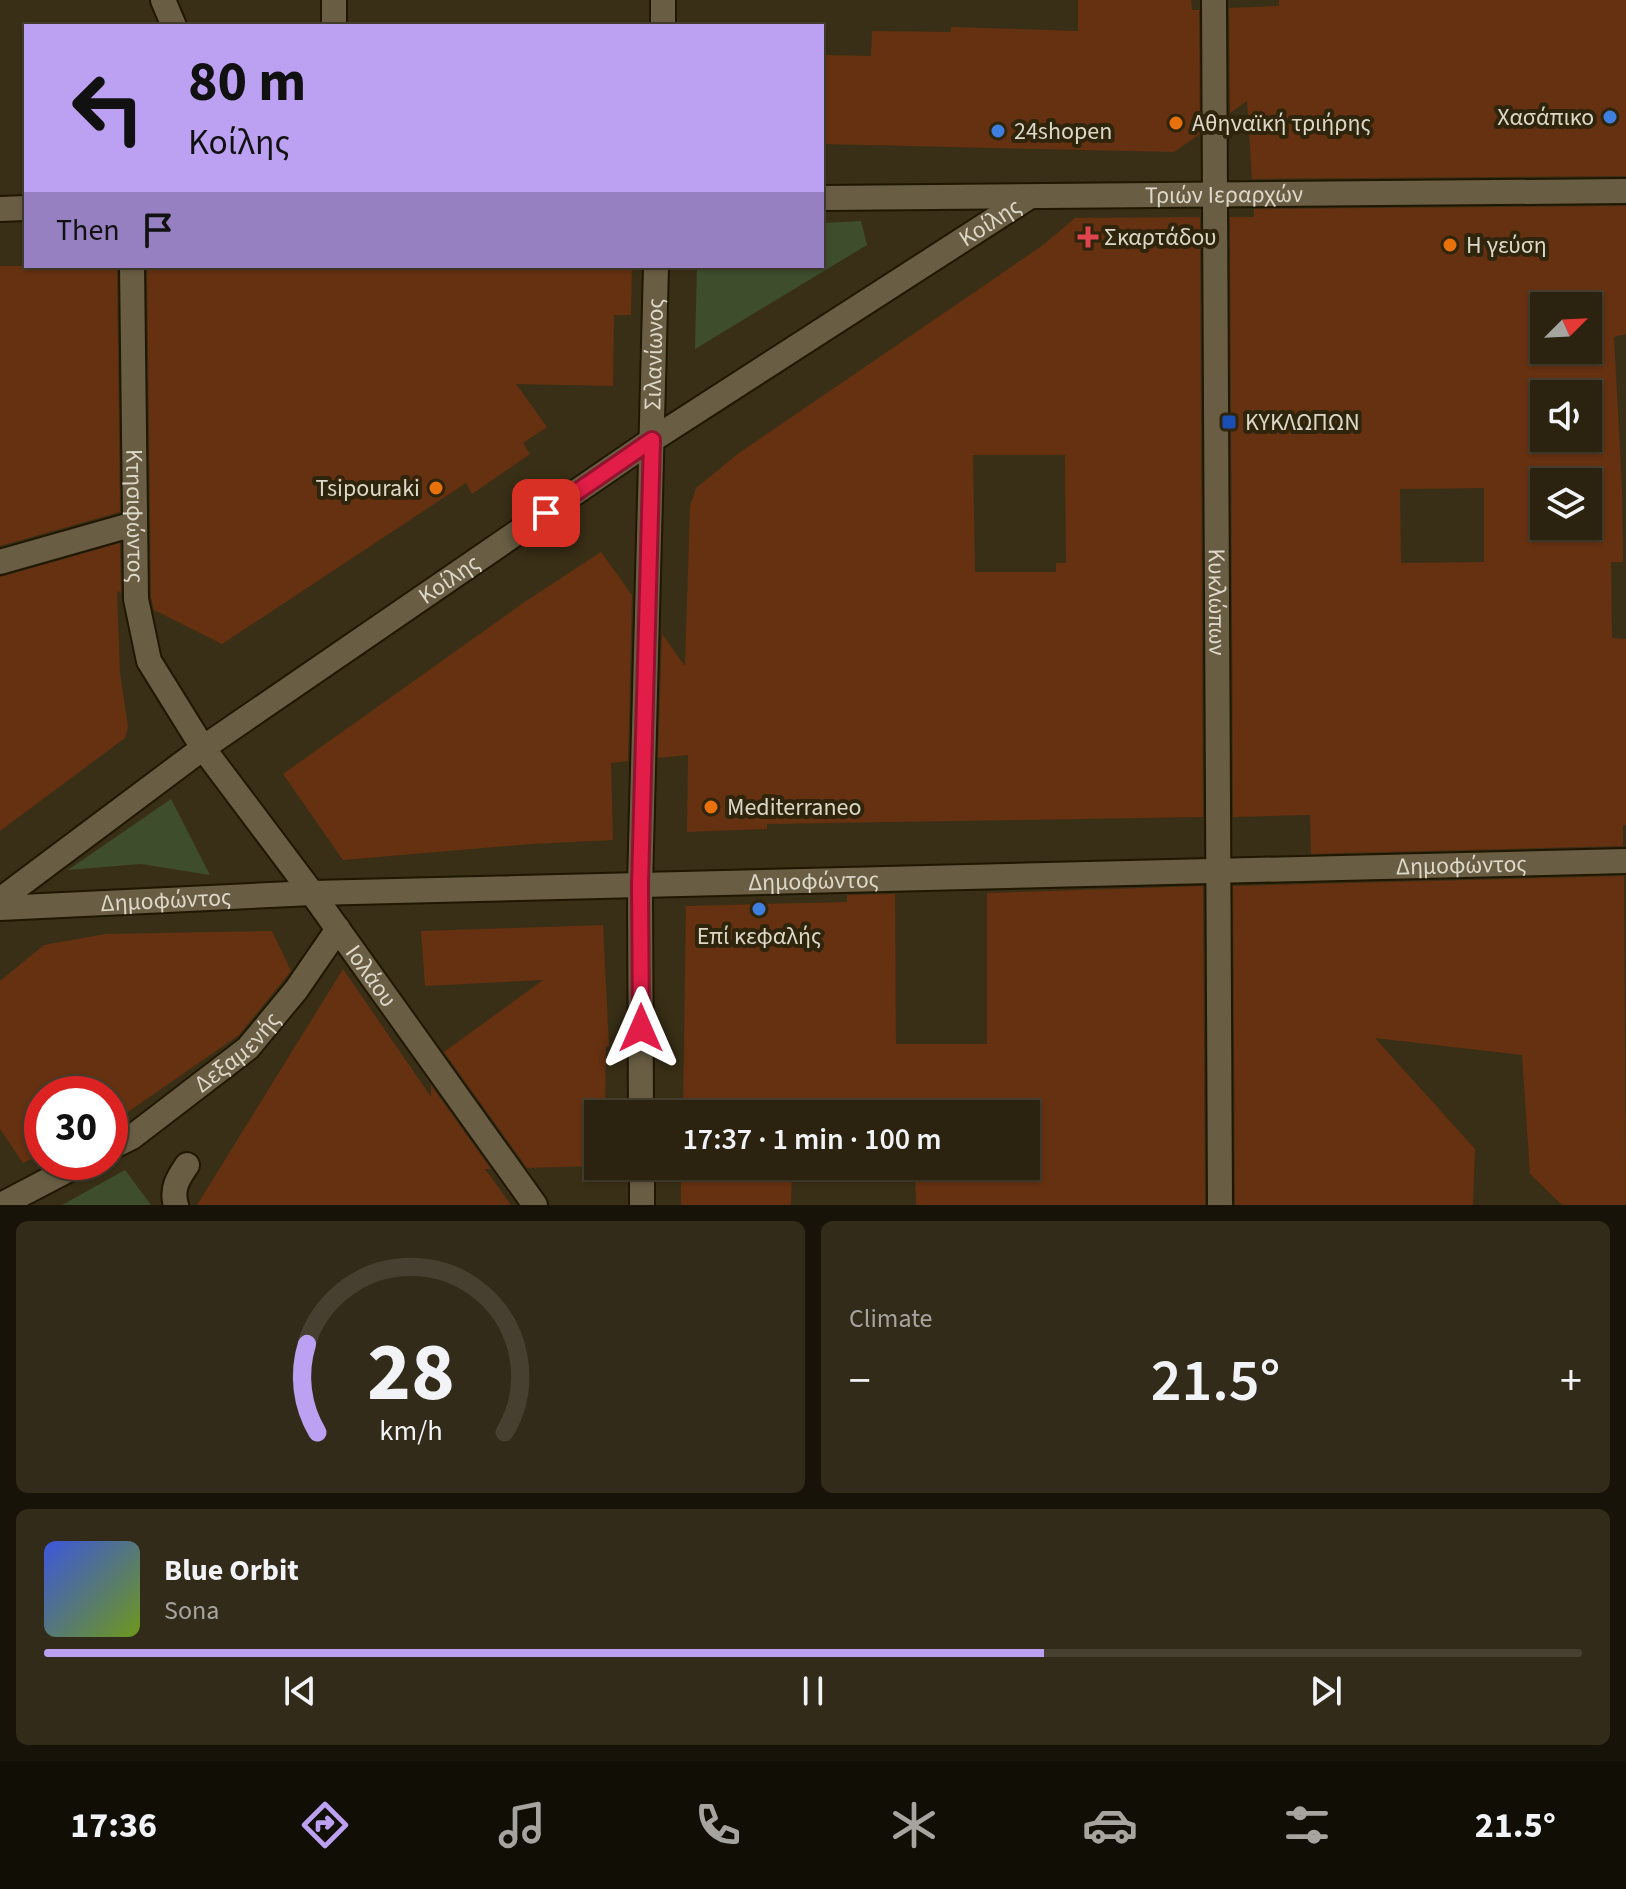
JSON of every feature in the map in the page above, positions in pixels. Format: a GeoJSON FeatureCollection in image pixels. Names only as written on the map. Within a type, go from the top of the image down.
{"type":"FeatureCollection","features":[{"type":"Feature","properties":{"kind":"street"},"geometry":{"type":"LineString","coordinates":[[163,0],[173,24]]}},
{"type":"Feature","properties":{"kind":"street"},"geometry":{"type":"LineString","coordinates":[[334,0],[334,24]]}},
{"type":"Feature","properties":{"kind":"street"},"geometry":{"type":"LineString","coordinates":[[663,0],[663,24]]}},
{"type":"Feature","properties":{"kind":"street","name":"Κυκλώπων"},"geometry":{"type":"LineString","coordinates":[[1214,0],[1220,1205]]}},
{"type":"Feature","properties":{"kind":"street","name":"Τριών Ιεραρχών"},"geometry":{"type":"LineString","coordinates":[[824,198],[1626,191]]}},
{"type":"Feature","properties":{"kind":"street","name":"Κοίλης"},"geometry":{"type":"LineString","coordinates":[[0,900],[203,748],[652,440],[1029,197]]}},
{"type":"Feature","properties":{"kind":"street"},"geometry":{"type":"LineString","coordinates":[[0,209],[24,208]]}},
{"type":"Feature","properties":{"kind":"street","name":"Κτησιφώντος"},"geometry":{"type":"LineString","coordinates":[[132,268],[136,599],[149,661],[203,748]]}},
{"type":"Feature","properties":{"kind":"street","name":"Σιλανίωνος"},"geometry":{"type":"LineString","coordinates":[[641,1100],[640,885],[656,268]]}},
{"type":"Feature","properties":{"kind":"street"},"geometry":{"type":"LineString","coordinates":[[0,562],[134,524]]}},
{"type":"Feature","properties":{"kind":"street","name":"Ιολάου"},"geometry":{"type":"LineString","coordinates":[[203,748],[312,893],[535,1205]]}},
{"type":"Feature","properties":{"kind":"street","name":"Δημοφώντος"},"geometry":{"type":"LineString","coordinates":[[0,908],[312,893],[1626,861]]}},
{"type":"Feature","properties":{"kind":"street","name":"Δεξαμενής"},"geometry":{"type":"LineString","coordinates":[[128,1139],[248,1048],[296,990],[338,929]]}},
{"type":"Feature","properties":{"kind":"street"},"geometry":{"type":"LineString","coordinates":[[176,1205],[173,1196],[177,1180],[187,1165]]}},
{"type":"Feature","properties":{"kind":"street"},"geometry":{"type":"LineString","coordinates":[[1,1205],[49,1180]]}},
{"type":"Feature","properties":{"kind":"street"},"geometry":{"type":"LineString","coordinates":[[642,1180],[642,1205]]}},
{"type":"Feature","properties":{"kind":"green space"},"geometry":{"type":"Polygon","coordinates":[[[861,221],[867,245],[695,349],[697,268],[824,268],[824,223],[861,221]]]}},
{"type":"Feature","properties":{"kind":"green space"},"geometry":{"type":"Polygon","coordinates":[[[171,799],[210,875],[141,864],[68,870],[171,799]]]}},
{"type":"Feature","properties":{"kind":"green space"},"geometry":{"type":"Polygon","coordinates":[[[128,1174],[151,1205],[62,1205],[107,1180],[128,1180],[128,1174]]]}},
{"type":"Feature","properties":{"kind":"building"},"geometry":{"type":"Polygon","coordinates":[[[1078,0],[1191,0],[1192,10],[1199,10],[1200,134],[1174,152],[824,144],[824,55],[871,56],[872,31],[951,32],[951,27],[1078,31],[1078,0]]]}},
{"type":"Feature","properties":{"kind":"building"},"geometry":{"type":"Polygon","coordinates":[[[1279,0],[1626,0],[1626,176],[1252,179],[1247,101],[1230,113],[1229,8],[1279,6],[1279,0]]]}},
{"type":"Feature","properties":{"kind":"building"},"geometry":{"type":"Polygon","coordinates":[[[1626,206],[1626,334],[1614,337],[1623,562],[1611,562],[1612,638],[1626,639],[1626,825],[1623,825],[1623,846],[1311,854],[1310,815],[1233,817],[1230,217],[1254,217],[1254,209],[1626,206]],[[1484,488],[1400,489],[1401,563],[1484,562],[1484,488]]]}},
{"type":"Feature","properties":{"kind":"building"},"geometry":{"type":"Polygon","coordinates":[[[1200,217],[1203,817],[767,824],[767,829],[687,832],[688,755],[658,758],[662,634],[685,666],[690,506],[696,488],[739,453],[1043,245],[1075,218],[1200,217]],[[973,455],[975,572],[1056,572],[1056,563],[1066,563],[1065,455],[973,455]]]}},
{"type":"Feature","properties":{"kind":"building"},"geometry":{"type":"Polygon","coordinates":[[[0,266],[117,268],[120,512],[0,546],[0,266]]]}},
{"type":"Feature","properties":{"kind":"building"},"geometry":{"type":"Polygon","coordinates":[[[147,268],[632,268],[631,315],[614,315],[613,386],[516,384],[547,427],[523,443],[530,454],[472,494],[466,483],[222,644],[154,610],[151,597],[147,268]]]}},
{"type":"Feature","properties":{"kind":"building"},"geometry":{"type":"Polygon","coordinates":[[[120,543],[121,593],[117,591],[120,673],[128,727],[125,738],[0,831],[0,577],[120,543]]]}},
{"type":"Feature","properties":{"kind":"building"},"geometry":{"type":"Polygon","coordinates":[[[601,552],[632,595],[628,761],[611,763],[613,840],[343,860],[283,774],[526,601],[601,552]]]}},
{"type":"Feature","properties":{"kind":"building"},"geometry":{"type":"Polygon","coordinates":[[[1624,876],[1626,1205],[1562,1205],[1530,1174],[1522,1055],[1375,1038],[1475,1149],[1473,1205],[1235,1205],[1233,886],[1624,876]]]}},
{"type":"Feature","properties":{"kind":"building"},"geometry":{"type":"Polygon","coordinates":[[[1203,886],[1205,1205],[916,1205],[915,1180],[1040,1180],[1040,1100],[683,1100],[686,906],[847,902],[847,895],[895,894],[896,1044],[987,1044],[987,893],[1203,886]]]}},
{"type":"Feature","properties":{"kind":"building"},"geometry":{"type":"Polygon","coordinates":[[[603,925],[609,1046],[606,1047],[605,1100],[584,1100],[584,1166],[527,1168],[444,1052],[543,980],[425,986],[421,931],[603,925]]]}},
{"type":"Feature","properties":{"kind":"building"},"geometry":{"type":"Polygon","coordinates":[[[272,931],[291,971],[239,1035],[128,1112],[128,1076],[24,1076],[23,1163],[0,1129],[0,981],[44,945],[105,934],[272,931]]]}},
{"type":"Feature","properties":{"kind":"building"},"geometry":{"type":"Polygon","coordinates":[[[343,969],[431,1097],[431,1085],[491,1169],[485,1169],[511,1205],[197,1205],[343,969]]]}},
{"type":"Feature","properties":{"kind":"building"},"geometry":{"type":"Polygon","coordinates":[[[681,1180],[792,1180],[791,1205],[681,1205],[681,1180]]]}},
{"type":"Feature","properties":{"kind":"place","name":"Χασάπικο"},"geometry":{"type":"Point","coordinates":[1610,117]}},
{"type":"Feature","properties":{"kind":"place","name":"Αθηναϊκή τριήρης"},"geometry":{"type":"Point","coordinates":[1176,123]}},
{"type":"Feature","properties":{"kind":"place","name":"24shopen"},"geometry":{"type":"Point","coordinates":[998,131]}},
{"type":"Feature","properties":{"kind":"place","name":"Σκαρτάδου"},"geometry":{"type":"Point","coordinates":[1088,237]}},
{"type":"Feature","properties":{"kind":"place","name":"Η γεύση"},"geometry":{"type":"Point","coordinates":[1450,245]}},
{"type":"Feature","properties":{"kind":"place","name":"ΚΥΚΛΩΠΩΝ"},"geometry":{"type":"Point","coordinates":[1229,422]}},
{"type":"Feature","properties":{"kind":"place","name":"Tsipouraki"},"geometry":{"type":"Point","coordinates":[436,488]}},
{"type":"Feature","properties":{"kind":"place","name":"Mediterraneo"},"geometry":{"type":"Point","coordinates":[711,807]}},
{"type":"Feature","properties":{"kind":"place","name":"Επί κεφαλής"},"geometry":{"type":"Point","coordinates":[759,909]}},
{"type":"Feature","properties":{"kind":"route"},"geometry":{"type":"LineString","coordinates":[[546,513],[652,440],[640,885],[641,1028]]}}]}
